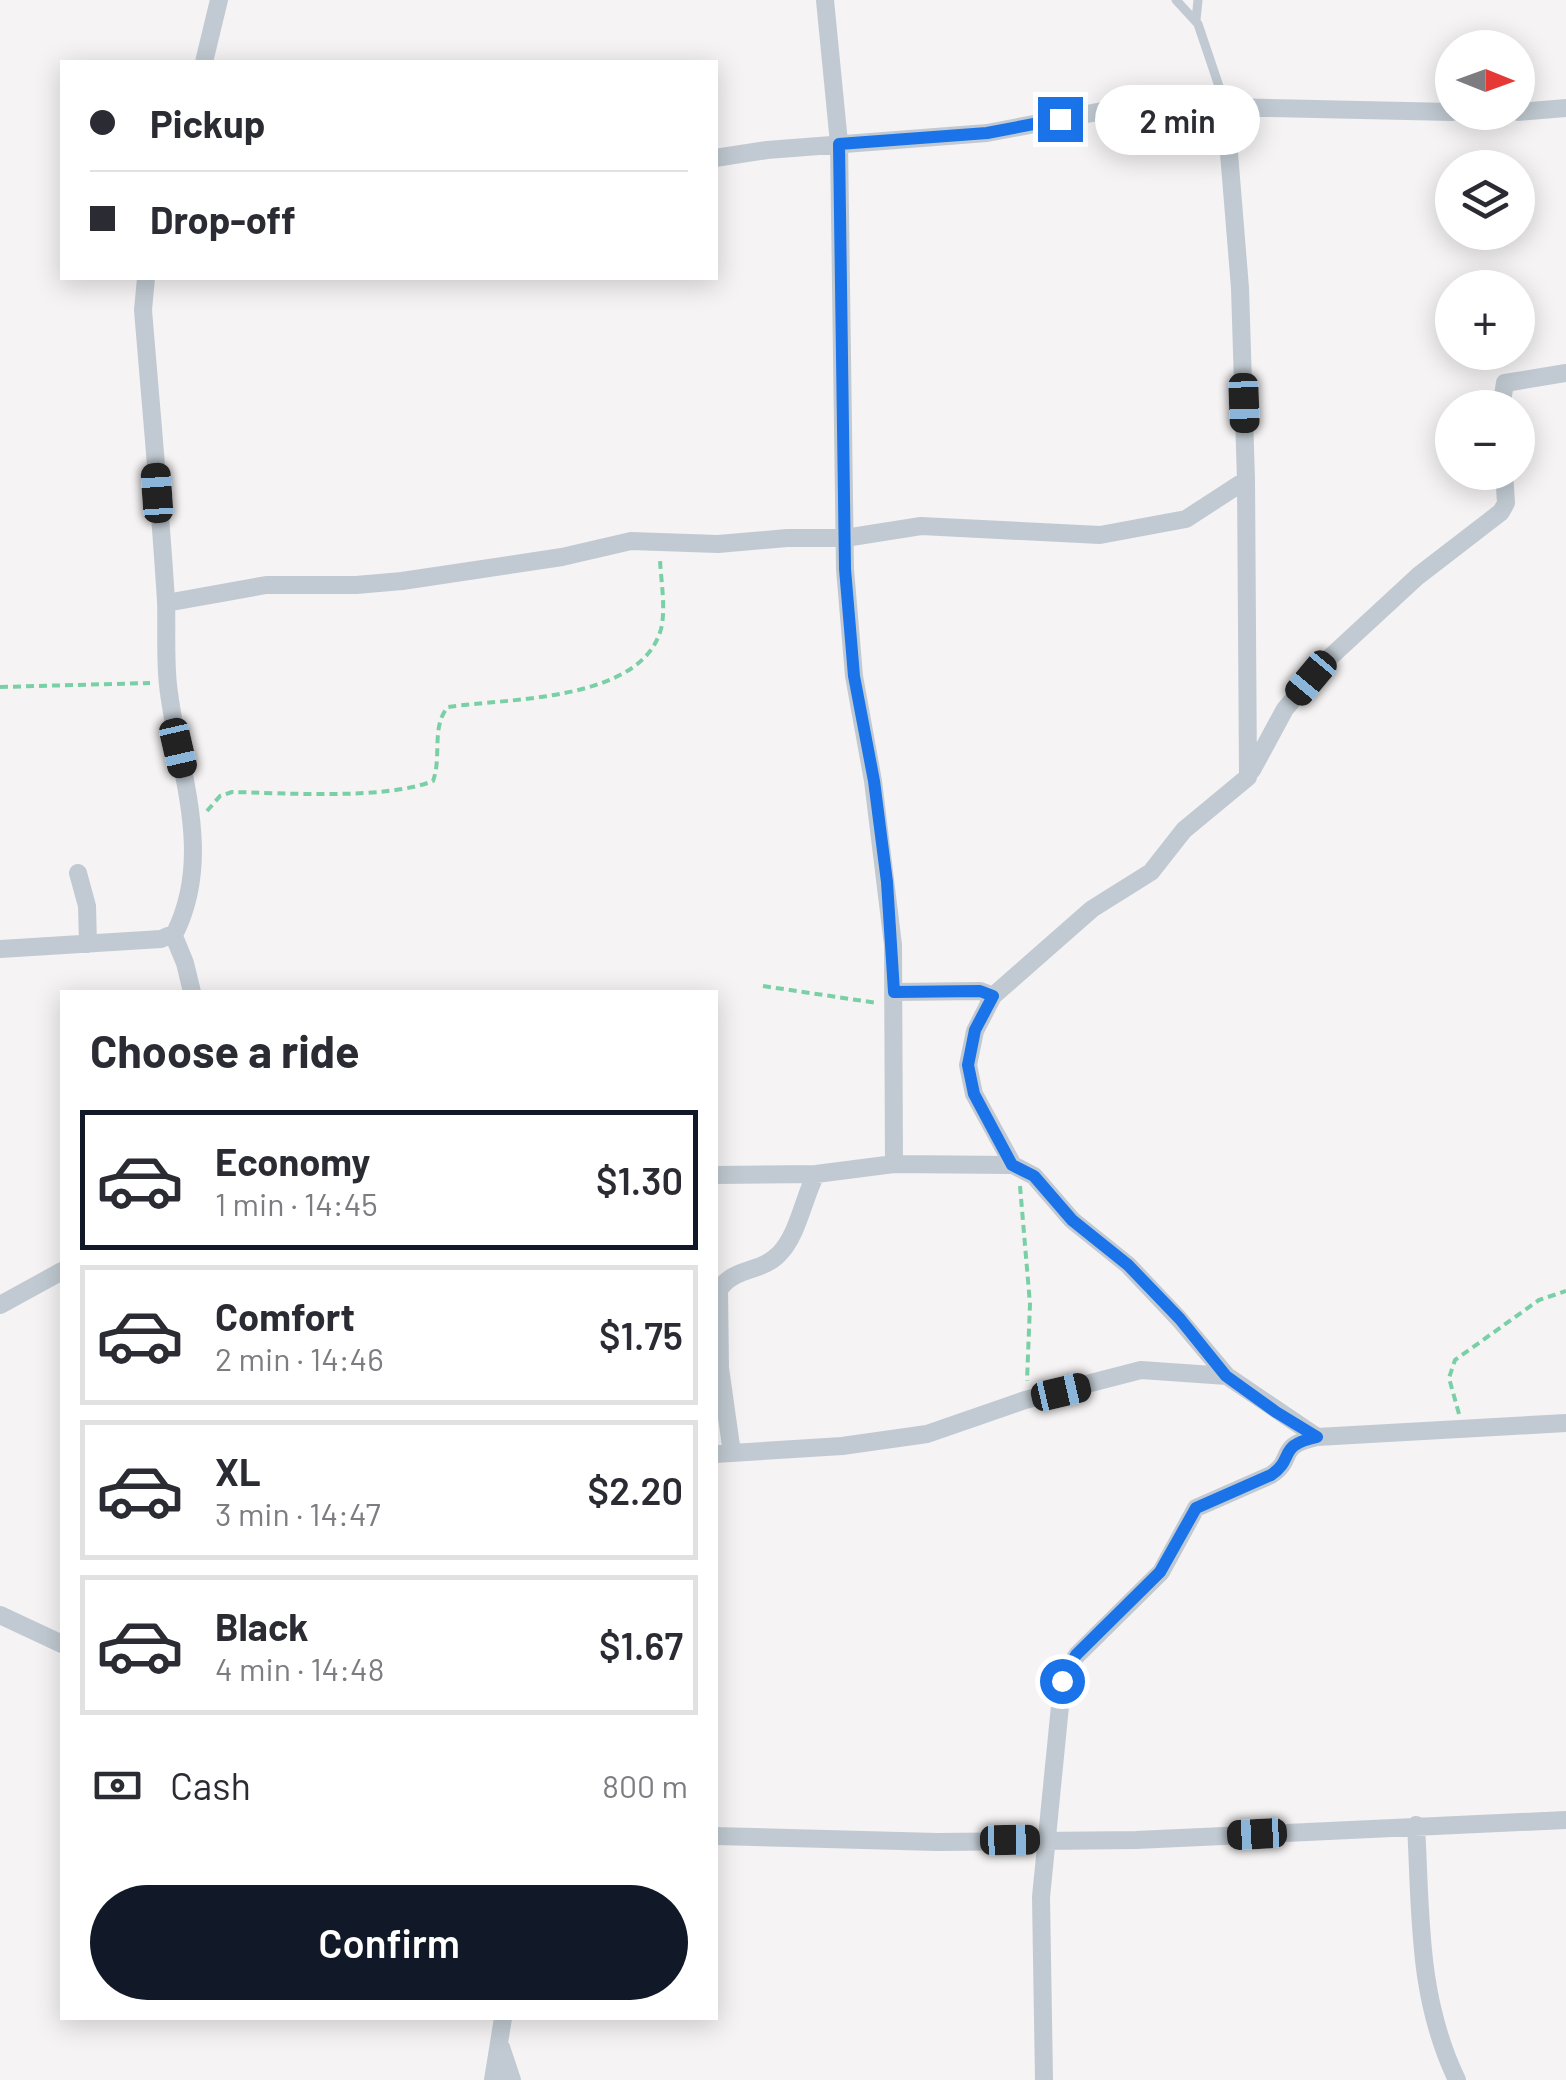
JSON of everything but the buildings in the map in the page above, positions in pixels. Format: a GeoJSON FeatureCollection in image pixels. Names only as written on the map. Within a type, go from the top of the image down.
{"type":"FeatureCollection","features":[{"type":"Feature","properties":{"kind":"street"},"geometry":{"type":"LineString","coordinates":[[204,60],[218,0]]}},
{"type":"Feature","properties":{"kind":"street"},"geometry":{"type":"LineString","coordinates":[[825,0],[839,144],[845,538],[854,676],[874,781],[887,882],[894,998],[894,1164]]}},
{"type":"Feature","properties":{"kind":"street"},"geometry":{"type":"LineString","coordinates":[[1225,104],[1240,288],[1248,777]]}},
{"type":"Feature","properties":{"kind":"street"},"geometry":{"type":"LineString","coordinates":[[718,158],[767,150],[987,133],[1134,105],[1435,111]]}},
{"type":"Feature","properties":{"kind":"street"},"geometry":{"type":"LineString","coordinates":[[1535,111],[1566,108]]}},
{"type":"Feature","properties":{"kind":"street"},"geometry":{"type":"LineString","coordinates":[[146,280],[143,310],[166,603],[168,683],[194,832],[185,908],[173,934],[192,990]]}},
{"type":"Feature","properties":{"kind":"street"},"geometry":{"type":"LineString","coordinates":[[1503,390],[1504,383],[1566,374]]}},
{"type":"Feature","properties":{"kind":"street"},"geometry":{"type":"LineString","coordinates":[[166,603],[266,585],[356,586],[402,581],[626,542],[718,544],[845,538],[920,526],[1075,535],[1136,530],[1186,519],[1246,480]]}},
{"type":"Feature","properties":{"kind":"street"},"geometry":{"type":"LineString","coordinates":[[1016,1167],[974,1094],[968,1065],[975,1030],[993,996],[1092,909],[1151,872],[1184,830],[1248,777],[1285,709],[1326,661],[1428,567],[1502,512],[1505,490]]}},
{"type":"Feature","properties":{"kind":"street"},"geometry":{"type":"LineString","coordinates":[[78,873],[87,906],[88,944]]}},
{"type":"Feature","properties":{"kind":"street"},"geometry":{"type":"LineString","coordinates":[[0,949],[138,942],[173,934]]}},
{"type":"Feature","properties":{"kind":"street"},"geometry":{"type":"LineString","coordinates":[[894,998],[980,991],[993,996]]}},
{"type":"Feature","properties":{"kind":"street"},"geometry":{"type":"LineString","coordinates":[[718,1176],[816,1174],[894,1164],[1016,1167],[1037,1179],[1072,1220],[1128,1265],[1180,1319],[1226,1376],[1317,1437]]}},
{"type":"Feature","properties":{"kind":"street"},"geometry":{"type":"LineString","coordinates":[[816,1174],[803,1198],[792,1234],[779,1254],[764,1266],[729,1278],[718,1290],[723,1454],[842,1446],[927,1434],[1025,1400],[1141,1370],[1226,1376]]}},
{"type":"Feature","properties":{"kind":"street"},"geometry":{"type":"LineString","coordinates":[[0,1305],[60,1272]]}},
{"type":"Feature","properties":{"kind":"street"},"geometry":{"type":"LineString","coordinates":[[1044,2080],[1041,1923],[1059,1692],[1069,1664],[1160,1572],[1196,1508],[1282,1468],[1292,1444],[1317,1437],[1566,1423]]}},
{"type":"Feature","properties":{"kind":"street"},"geometry":{"type":"LineString","coordinates":[[0,1615],[60,1643]]}},
{"type":"Feature","properties":{"kind":"street"},"geometry":{"type":"LineString","coordinates":[[718,1836],[937,1842],[1208,1837],[1566,1820]]}},
{"type":"Feature","properties":{"kind":"street"},"geometry":{"type":"LineString","coordinates":[[1416,1826],[1426,1987],[1434,2026],[1457,2080]]}},
{"type":"Feature","properties":{"kind":"street"},"geometry":{"type":"LineString","coordinates":[[493,2080],[503,2020]]}},
{"type":"Feature","properties":{"kind":"street"},"geometry":{"type":"LineString","coordinates":[[500,2044],[512,2080]]}},
{"type":"Feature","properties":{"kind":"lane"},"geometry":{"type":"LineString","coordinates":[[1176,0],[1196,20]]}},
{"type":"Feature","properties":{"kind":"lane"},"geometry":{"type":"LineString","coordinates":[[1198,0],[1196,20],[1225,104]]}},
{"type":"Feature","properties":{"kind":"path"},"geometry":{"type":"LineString","coordinates":[[194,832],[213,802],[232,792],[323,793],[426,784],[436,775],[439,728],[448,707],[582,690],[623,674],[651,649],[662,624],[659,542]]}},
{"type":"Feature","properties":{"kind":"path"},"geometry":{"type":"LineString","coordinates":[[0,686],[168,683]]}},
{"type":"Feature","properties":{"kind":"path"},"geometry":{"type":"LineString","coordinates":[[763,986],[894,998]]}},
{"type":"Feature","properties":{"kind":"path"},"geometry":{"type":"LineString","coordinates":[[1016,1167],[1030,1304],[1025,1400]]}},
{"type":"Feature","properties":{"kind":"path"},"geometry":{"type":"LineString","coordinates":[[1472,1429],[1454,1404],[1449,1375],[1456,1360],[1539,1300],[1566,1291]]}},
{"type":"Feature","properties":{"kind":"route"},"geometry":{"type":"LineString","coordinates":[[1060,119],[987,133],[839,144],[845,569],[854,676],[874,781],[887,882],[894,992],[980,991],[993,996],[975,1030],[968,1065],[974,1094],[1012,1165],[1034,1176],[1072,1220],[1128,1265],[1180,1319],[1226,1376],[1317,1437],[1292,1444],[1282,1468],[1271,1475],[1196,1508],[1168,1562],[1112,1624],[1076,1655],[1062,1681]]}}]}
